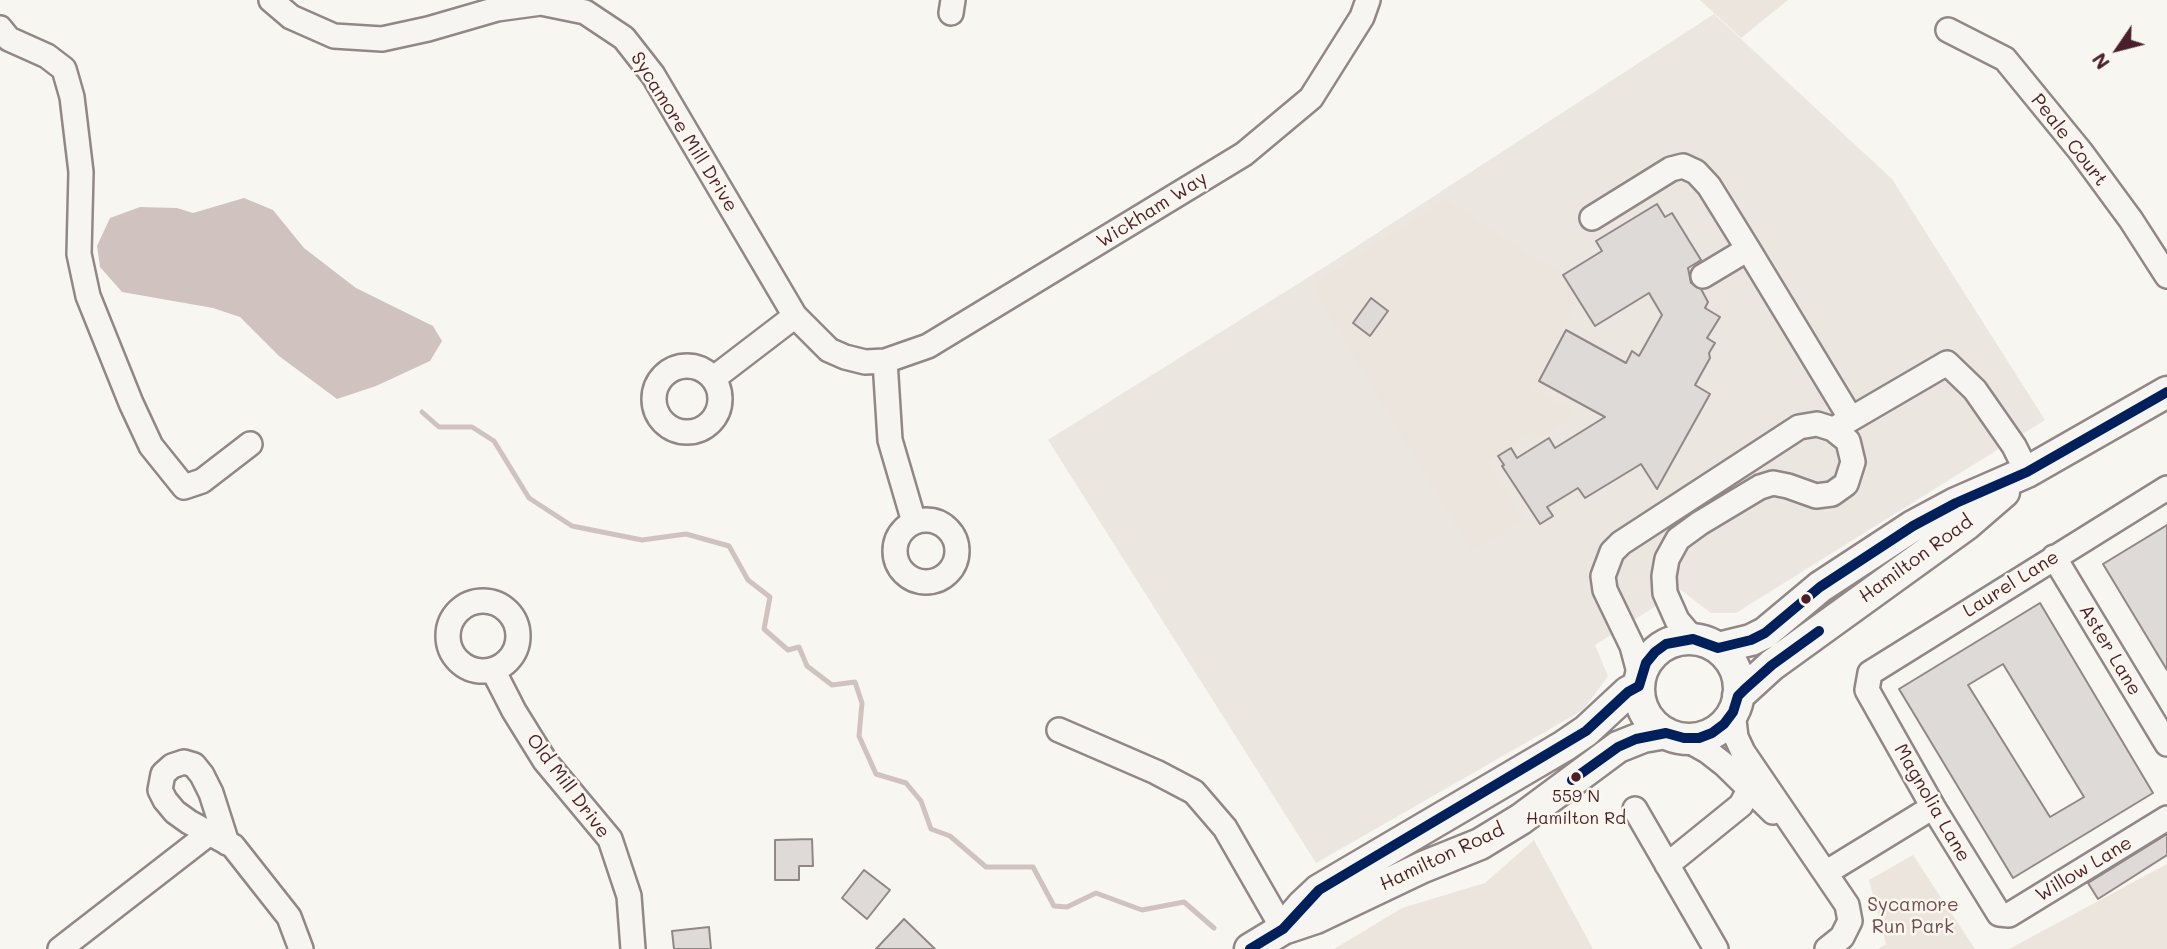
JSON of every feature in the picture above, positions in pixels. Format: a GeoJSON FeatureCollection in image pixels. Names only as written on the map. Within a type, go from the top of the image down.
{"type":"FeatureCollection","features":[{"type":"Feature","properties":{"kind":"main road","name":"Hamilton Road"},"geometry":{"type":"LineString","coordinates":[[1706,644],[1751,640],[1765,633],[1820,587],[1913,526],[1956,503],[2027,472],[2167,392]]}},
{"type":"Feature","properties":{"kind":"main road","name":"Hamilton Road"},"geometry":{"type":"LineString","coordinates":[[1735,704],[1772,665],[1967,524],[2027,472]]}},
{"type":"Feature","properties":{"kind":"main road"},"geometry":{"type":"LineString","coordinates":[[1673,642],[1706,644],[1728,658],[1735,670],[1738,683],[1735,704],[1724,724],[1712,733],[1699,738],[1675,735],[1654,724],[1645,713],[1640,700],[1640,681],[1646,663],[1654,652],[1673,642]]}},
{"type":"Feature","properties":{"kind":"main road","name":"Hamilton Road"},"geometry":{"type":"LineString","coordinates":[[1283,929],[1319,890],[1564,746],[1586,731],[1640,681]]}},
{"type":"Feature","properties":{"kind":"main road","name":"Hamilton Road"},"geometry":{"type":"LineString","coordinates":[[1250,949],[1283,929],[1316,918],[1423,867],[1480,844],[1521,819],[1618,747],[1643,737],[1675,735]]}},
{"type":"Feature","properties":{"kind":"street","name":"Sycamore Mill Drive"},"geometry":{"type":"LineString","coordinates":[[271,0],[291,17],[334,36],[382,39],[497,9],[541,3],[585,12],[624,38],[653,75],[795,316],[829,350],[865,362],[885,361]]}},
{"type":"Feature","properties":{"kind":"street","name":"Wickham Way"},"geometry":{"type":"LineString","coordinates":[[885,361],[928,346],[1244,153],[1311,98],[1362,17],[1368,0]]}},
{"type":"Feature","properties":{"kind":"street"},"geometry":{"type":"LineString","coordinates":[[0,28],[9,40],[47,56],[64,69],[72,97],[81,172],[79,254],[88,296],[131,403],[152,446],[184,487],[202,481],[250,444]]}},
{"type":"Feature","properties":{"kind":"street","name":"Peale Court"},"geometry":{"type":"LineString","coordinates":[[1948,30],[2004,60],[2081,152],[2131,220],[2167,276]]}},
{"type":"Feature","properties":{"kind":"street"},"geometry":{"type":"LineString","coordinates":[[1592,218],[1671,169],[1683,166],[1696,172],[1709,186],[1748,249],[1842,424],[1848,441],[1853,462],[1846,484],[1832,494],[1816,496],[1773,483],[1760,487],[1700,523],[1678,540],[1667,559],[1665,593],[1677,620],[1706,644]]}},
{"type":"Feature","properties":{"kind":"street"},"geometry":{"type":"LineString","coordinates":[[1703,275],[1748,249]]}},
{"type":"Feature","properties":{"kind":"street"},"geometry":{"type":"LineString","coordinates":[[714,378],[795,316]]}},
{"type":"Feature","properties":{"kind":"street"},"geometry":{"type":"LineString","coordinates":[[885,361],[890,440],[914,522]]}},
{"type":"Feature","properties":{"kind":"street"},"geometry":{"type":"LineString","coordinates":[[1640,681],[1632,646],[1605,590],[1603,576],[1612,552],[1621,543],[1799,427],[1842,424],[1947,363],[1975,390],[2014,446],[2027,472]]}},
{"type":"Feature","properties":{"kind":"street","name":"Laurel Lane"},"geometry":{"type":"LineString","coordinates":[[1867,690],[1870,673],[2167,488]]}},
{"type":"Feature","properties":{"kind":"street","name":"Aster Lane"},"geometry":{"type":"LineString","coordinates":[[2054,557],[2167,744]]}},
{"type":"Feature","properties":{"kind":"street","name":"Old Mill Drive"},"geometry":{"type":"LineString","coordinates":[[493,670],[514,711],[545,761],[610,839],[629,896],[633,949]]}},
{"type":"Feature","properties":{"kind":"street","name":"Magnolia Lane"},"geometry":{"type":"LineString","coordinates":[[1867,690],[1933,807],[1999,914]]}},
{"type":"Feature","properties":{"kind":"street"},"geometry":{"type":"LineString","coordinates":[[1735,704],[1736,737],[1743,752],[1847,905],[1850,921],[1842,937],[1828,949]]}},
{"type":"Feature","properties":{"kind":"street"},"geometry":{"type":"LineString","coordinates":[[1059,730],[1156,772],[1194,792],[1225,828],[1283,929]]}},
{"type":"Feature","properties":{"kind":"street"},"geometry":{"type":"LineString","coordinates":[[1675,735],[1707,751],[1749,790],[1827,872]]}},
{"type":"Feature","properties":{"kind":"street"},"geometry":{"type":"LineString","coordinates":[[1667,865],[1741,806],[1749,790]]}},
{"type":"Feature","properties":{"kind":"street"},"geometry":{"type":"LineString","coordinates":[[1827,872],[1933,807]]}},
{"type":"Feature","properties":{"kind":"street"},"geometry":{"type":"LineString","coordinates":[[1635,809],[1716,949]]}},
{"type":"Feature","properties":{"kind":"street","name":"Willow Lane"},"geometry":{"type":"LineString","coordinates":[[1999,914],[2009,915],[2167,818]]}},
{"type":"Feature","properties":{"kind":"street"},"geometry":{"type":"LineString","coordinates":[[60,949],[219,838],[233,846],[289,917],[301,949]]}},
{"type":"Feature","properties":{"kind":"shaded area"},"geometry":{"type":"Polygon","coordinates":[[[1714,14],[1892,179],[2045,420],[1736,613],[1711,613],[1681,590],[1595,645],[1608,676],[1583,710],[1316,863],[1048,440],[1328,265],[1714,14]]]}},
{"type":"Feature","properties":{"kind":"shaded area"},"geometry":{"type":"Polygon","coordinates":[[[244,198],[273,210],[304,248],[356,288],[433,326],[442,341],[430,361],[376,386],[337,399],[279,356],[240,317],[213,308],[122,292],[100,267],[97,246],[110,218],[140,207],[177,208],[193,213],[244,198]]]}},
{"type":"Feature","properties":{"kind":"green space"},"geometry":{"type":"Polygon","coordinates":[[[1700,0],[1788,0],[1741,38],[1700,0]]]}},
{"type":"Feature","properties":{"kind":"green space"},"geometry":{"type":"Polygon","coordinates":[[[1445,200],[1583,288],[1532,389],[1577,413],[1541,438],[1534,431],[1488,462],[1523,520],[1472,552],[1311,285],[1445,200]]]}},
{"type":"Feature","properties":{"kind":"green space"},"geometry":{"type":"Polygon","coordinates":[[[1534,840],[1593,949],[1334,949],[1402,908],[1485,883],[1534,840]]]}},
{"type":"Feature","properties":{"kind":"green space","name":"Sycamore Run Park"},"geometry":{"type":"Polygon","coordinates":[[[1913,855],[1975,949],[1878,949],[1886,944],[1869,880],[1913,855]]]}},
{"type":"Feature","properties":{"kind":"green space","name":"Sycamore Run Park"},"geometry":{"type":"Polygon","coordinates":[[[2167,864],[2167,949],[2009,949],[2167,864]]]}},
{"type":"Feature","properties":{"kind":"building"},"geometry":{"type":"Polygon","coordinates":[[[1657,204],[1665,217],[1672,213],[1701,260],[1688,268],[1691,283],[1701,289],[1708,302],[1705,308],[1720,317],[1707,338],[1715,343],[1695,385],[1710,394],[1657,489],[1641,464],[1585,498],[1578,488],[1547,507],[1553,516],[1540,524],[1498,456],[1511,448],[1517,458],[1549,438],[1555,448],[1605,417],[1539,381],[1566,330],[1626,363],[1632,351],[1639,356],[1662,315],[1649,293],[1595,326],[1563,275],[1602,251],[1596,241],[1657,204]]]}},
{"type":"Feature","properties":{"kind":"building"},"geometry":{"type":"Polygon","coordinates":[[[1371,298],[1388,311],[1370,336],[1353,323],[1371,298]]]}},
{"type":"Feature","properties":{"kind":"building"},"geometry":{"type":"Polygon","coordinates":[[[2167,525],[2167,670],[2103,564],[2167,525]]]}},
{"type":"Feature","properties":{"kind":"building"},"geometry":{"type":"Polygon","coordinates":[[[2040,603],[2153,793],[2013,878],[1899,689],[2040,603]],[[2003,664],[1968,685],[2050,817],[2084,797],[2003,664]]]}},
{"type":"Feature","properties":{"kind":"building"},"geometry":{"type":"Polygon","coordinates":[[[2167,834],[2167,855],[2098,899],[2088,883],[2167,834]]]}},
{"type":"Feature","properties":{"kind":"building"},"geometry":{"type":"Polygon","coordinates":[[[812,839],[813,866],[799,866],[799,880],[775,880],[775,840],[812,839]]]}},
{"type":"Feature","properties":{"kind":"building"},"geometry":{"type":"Polygon","coordinates":[[[864,870],[890,890],[867,919],[842,898],[864,870]]]}},
{"type":"Feature","properties":{"kind":"building"},"geometry":{"type":"Polygon","coordinates":[[[904,919],[935,949],[876,949],[904,919]]]}},
{"type":"Feature","properties":{"kind":"building"},"geometry":{"type":"Polygon","coordinates":[[[709,927],[711,949],[674,949],[672,931],[709,927]]]}},
{"type":"Feature","properties":{"kind":"waterway"},"geometry":{"type":"LineString","coordinates":[[422,412],[439,427],[472,427],[494,441],[529,498],[572,526],[642,540],[686,534],[729,546],[748,580],[770,597],[764,629],[788,650],[799,647],[807,666],[832,685],[855,682],[862,703],[859,736],[876,774],[906,783],[921,801],[931,829],[950,836],[986,867],[1033,867],[1054,906],[1067,907],[1096,893],[1142,910],[1184,902],[1214,928]]}},
{"type":"Feature","properties":{"kind":"transit line"},"geometry":{"type":"LineString","coordinates":[[1250,949],[1283,929],[1319,890],[1586,731],[1628,692],[1639,686],[1646,663],[1666,644],[1693,639],[1718,648],[1751,640],[1765,633],[1820,587],[1913,526],[1956,503],[2027,472],[2167,392]]}},
{"type":"Feature","properties":{"kind":"transit line"},"geometry":{"type":"LineString","coordinates":[[1572,780],[1618,747],[1636,739],[1666,733],[1684,738],[1699,738],[1712,733],[1724,724],[1733,712],[1738,696],[1745,689],[1772,665],[1819,631]]}},
{"type":"Feature","properties":{"kind":"place","name":"559 N Hamilton Rd"},"geometry":{"type":"Point","coordinates":[1576,777]}}]}
